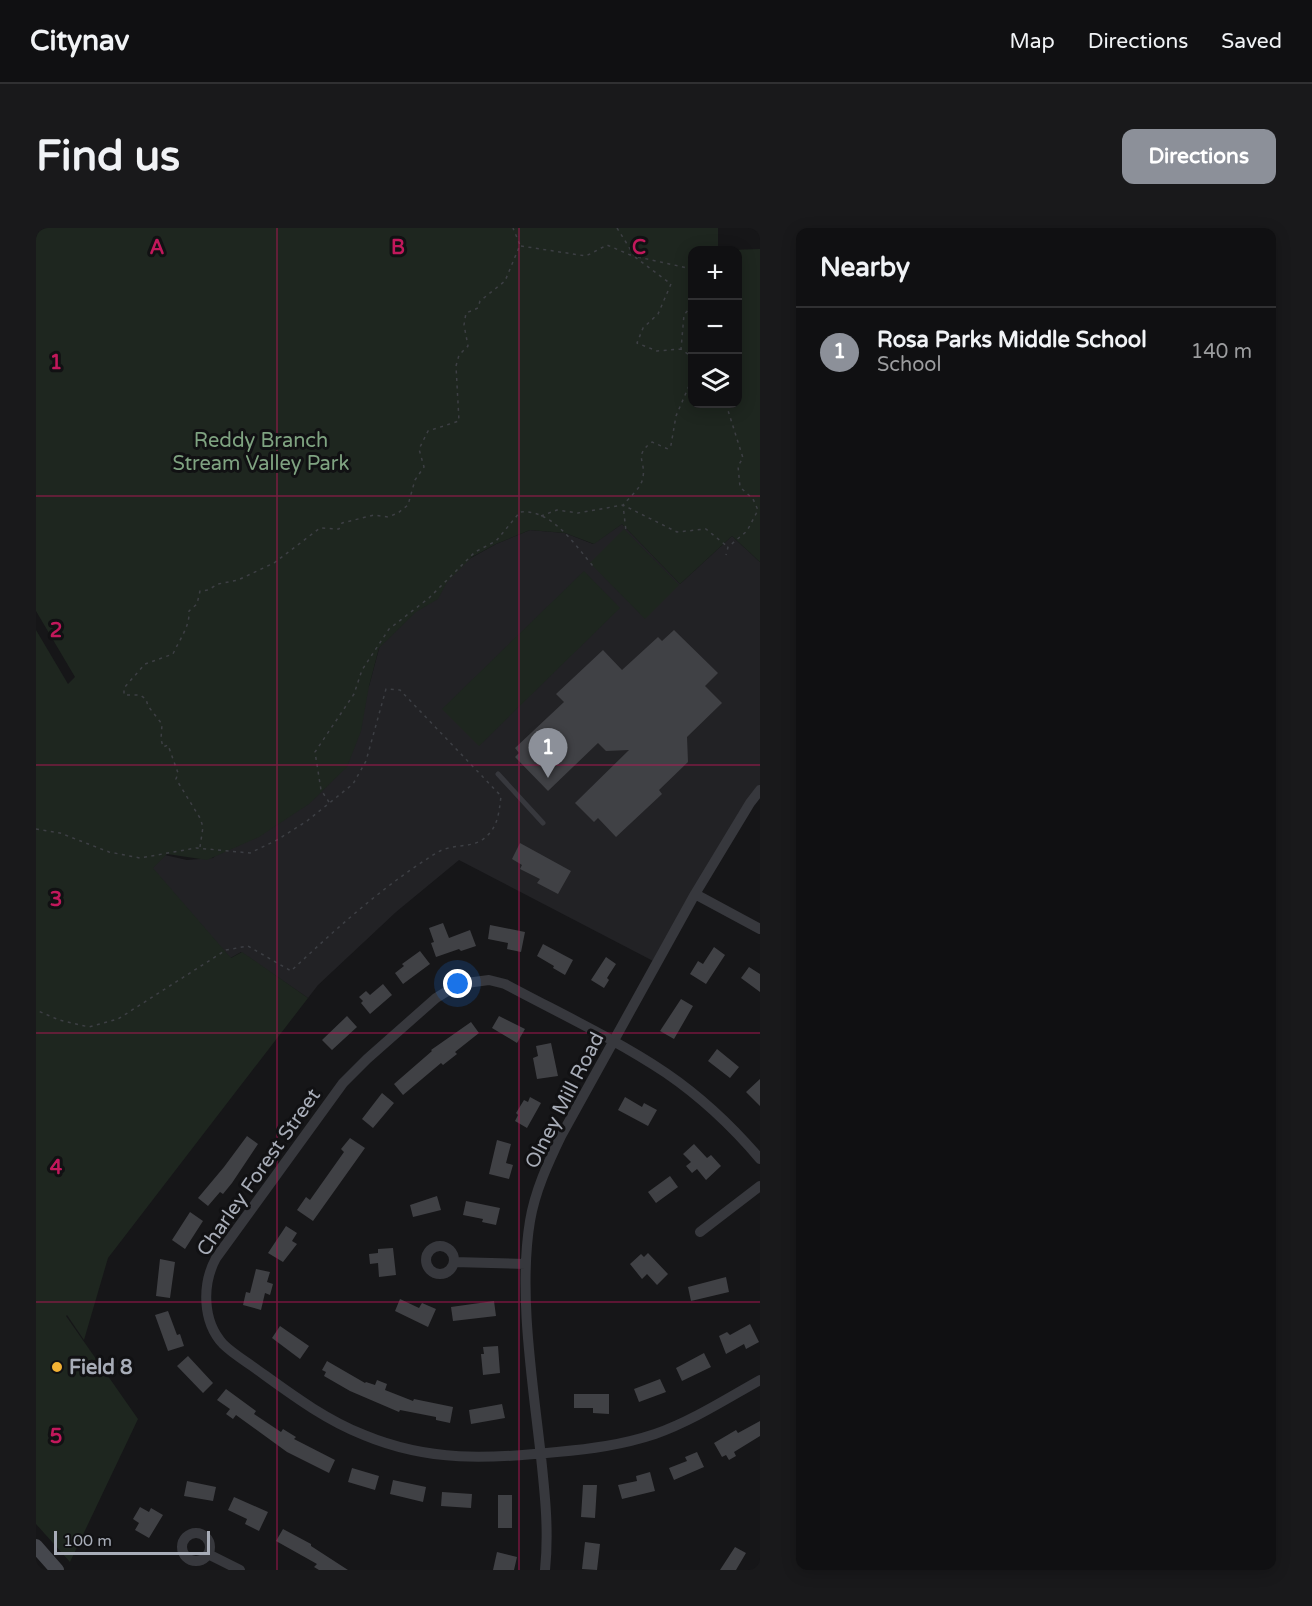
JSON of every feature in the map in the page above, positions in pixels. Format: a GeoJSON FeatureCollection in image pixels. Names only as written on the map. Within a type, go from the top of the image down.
{"type":"FeatureCollection","features":[{"type":"Feature","properties":{"kind":"main road"},"geometry":{"type":"LineString","coordinates":[[36,1546],[57,1570]]}},
{"type":"Feature","properties":{"kind":"street","name":"Olney Mill Road"},"geometry":{"type":"LineString","coordinates":[[545,1570],[548,1518],[528,1326],[525,1264],[530,1218],[544,1170],[561,1136],[695,894],[750,802],[760,790]]}},
{"type":"Feature","properties":{"kind":"street"},"geometry":{"type":"LineString","coordinates":[[695,894],[760,929]]}},
{"type":"Feature","properties":{"kind":"street","name":"Charley Forest Street"},"geometry":{"type":"LineString","coordinates":[[760,1159],[745,1141],[699,1098],[664,1072],[613,1042],[506,984],[489,981],[459,984],[436,998],[367,1059],[344,1083],[216,1258],[207,1284],[209,1318],[222,1342],[308,1406],[362,1435],[388,1444],[437,1455],[485,1458],[612,1446],[655,1434],[680,1423],[760,1380]]}},
{"type":"Feature","properties":{"kind":"street"},"geometry":{"type":"LineString","coordinates":[[700,1232],[760,1186]]}},
{"type":"Feature","properties":{"kind":"street"},"geometry":{"type":"LineString","coordinates":[[454,1262],[525,1264]]}},
{"type":"Feature","properties":{"kind":"street"},"geometry":{"type":"LineString","coordinates":[[208,1554],[240,1570]]}},
{"type":"Feature","properties":{"kind":"lane"},"geometry":{"type":"LineString","coordinates":[[498,774],[543,823]]}},
{"type":"Feature","properties":{"kind":"path"},"geometry":{"type":"LineString","coordinates":[[200,848],[202,827],[200,818],[176,779],[178,773],[168,745],[163,747],[162,724],[148,706],[146,699],[140,695],[124,695],[124,688],[145,664],[173,654],[179,639],[185,632],[189,611],[197,604],[200,591],[238,580],[274,563],[320,528],[339,529],[342,523],[374,515],[388,517],[408,505],[415,480],[424,467],[419,449],[428,431],[459,421],[456,366],[459,355],[468,345],[464,325],[466,313],[478,308],[480,301],[505,281],[519,246],[513,228]]}},
{"type":"Feature","properties":{"kind":"path"},"geometry":{"type":"LineString","coordinates":[[617,228],[634,257],[688,268]]}},
{"type":"Feature","properties":{"kind":"path"},"geometry":{"type":"LineString","coordinates":[[519,246],[586,256],[607,245],[634,257],[671,284],[658,314],[644,328],[637,344],[657,351],[681,350],[688,354]]}},
{"type":"Feature","properties":{"kind":"path"},"geometry":{"type":"LineString","coordinates":[[681,350],[684,315],[688,311]]}},
{"type":"Feature","properties":{"kind":"path"},"geometry":{"type":"LineString","coordinates":[[626,531],[623,505],[636,491],[643,477],[640,459],[646,447],[652,442],[668,450],[676,416],[688,390]]}},
{"type":"Feature","properties":{"kind":"path"},"geometry":{"type":"LineString","coordinates":[[726,555],[728,548],[747,531],[758,510],[753,499],[740,487],[738,466],[743,458],[727,408]]}},
{"type":"Feature","properties":{"kind":"path"},"geometry":{"type":"LineString","coordinates":[[540,516],[557,510],[578,513],[623,505],[677,532],[706,530],[728,548]]}},
{"type":"Feature","properties":{"kind":"path"},"geometry":{"type":"LineString","coordinates":[[329,802],[321,790],[315,753],[354,694],[362,670],[389,629],[429,598],[475,552],[496,541],[520,512],[528,511],[554,522],[593,566]]}},
{"type":"Feature","properties":{"kind":"path"},"geometry":{"type":"LineString","coordinates":[[36,829],[60,834],[109,852],[140,858],[200,848],[250,853],[277,840],[307,820],[353,784],[366,761],[386,689],[400,690],[501,796],[498,822],[481,841],[441,850],[414,867],[338,928],[291,971],[248,946],[226,950],[118,1019],[89,1027],[59,1020],[36,1010]]}},
{"type":"Feature","properties":{"kind":"shaded area"},"geometry":{"type":"Polygon","coordinates":[[[622,524],[680,584],[732,536],[760,562],[760,790],[657,963],[459,860],[396,912],[318,985],[308,998],[241,952],[138,1011],[138,849],[187,860],[213,858],[369,686],[380,645],[455,567],[496,544],[530,530],[565,533],[593,544],[622,524]]]}},
{"type":"Feature","properties":{"kind":"green space","name":"Reddy Branch Stream Valley Park"},"geometry":{"type":"Polygon","coordinates":[[[36,228],[718,228],[718,246],[688,246],[688,408],[742,408],[742,250],[760,249],[760,562],[732,536],[680,584],[622,524],[594,544],[565,533],[530,530],[496,544],[472,557],[447,582],[438,599],[416,612],[379,648],[361,731],[347,767],[309,804],[259,837],[207,860],[167,854],[153,868],[231,958],[242,952],[308,998],[108,1258],[84,1340],[66,1316],[138,1419],[70,1562],[36,1524],[36,630],[68,684],[75,677],[36,611],[36,228]]]}},
{"type":"Feature","properties":{"kind":"green space"},"geometry":{"type":"Polygon","coordinates":[[[624,529],[679,585],[645,619],[590,563],[624,529]]]}},
{"type":"Feature","properties":{"kind":"green space"},"geometry":{"type":"Polygon","coordinates":[[[584,571],[620,608],[479,746],[442,709],[584,571]]]}},
{"type":"Feature","properties":{"kind":"building"},"geometry":{"type":"Polygon","coordinates":[[[674,630],[718,673],[705,686],[722,703],[687,737],[688,762],[659,790],[662,794],[616,837],[598,818],[594,822],[575,803],[629,750],[606,751],[598,743],[548,791],[515,757],[519,753],[515,748],[564,702],[556,694],[603,650],[622,670],[658,637],[662,641],[674,630]]]}},
{"type":"Feature","properties":{"kind":"building"},"geometry":{"type":"Polygon","coordinates":[[[520,843],[571,871],[558,894],[537,883],[540,879],[520,869],[522,865],[512,859],[520,843]]]}},
{"type":"Feature","properties":{"kind":"building"},"geometry":{"type":"Polygon","coordinates":[[[443,923],[449,938],[470,930],[476,946],[436,957],[429,928],[443,923]]]}},
{"type":"Feature","properties":{"kind":"building"},"geometry":{"type":"Polygon","coordinates":[[[490,925],[525,932],[521,952],[507,949],[508,943],[488,939],[490,925]]]}},
{"type":"Feature","properties":{"kind":"building"},"geometry":{"type":"Polygon","coordinates":[[[543,944],[573,960],[565,975],[537,956],[543,944]]]}},
{"type":"Feature","properties":{"kind":"building"},"geometry":{"type":"Polygon","coordinates":[[[714,947],[725,955],[706,984],[690,974],[698,961],[703,964],[714,947]]]}},
{"type":"Feature","properties":{"kind":"building"},"geometry":{"type":"Polygon","coordinates":[[[420,951],[430,964],[403,984],[395,973],[404,966],[402,964],[420,951]]]}},
{"type":"Feature","properties":{"kind":"building"},"geometry":{"type":"Polygon","coordinates":[[[606,957],[616,964],[604,988],[591,980],[606,957]]]}},
{"type":"Feature","properties":{"kind":"building"},"geometry":{"type":"Polygon","coordinates":[[[749,967],[760,974],[760,992],[741,978],[749,967]]]}},
{"type":"Feature","properties":{"kind":"building"},"geometry":{"type":"Polygon","coordinates":[[[383,984],[392,995],[370,1014],[359,997],[366,991],[370,995],[383,984]]]}},
{"type":"Feature","properties":{"kind":"building"},"geometry":{"type":"Polygon","coordinates":[[[681,999],[693,1006],[674,1039],[660,1031],[681,999]]]}},
{"type":"Feature","properties":{"kind":"building"},"geometry":{"type":"Polygon","coordinates":[[[347,1016],[357,1027],[332,1050],[322,1040],[347,1016]]]}},
{"type":"Feature","properties":{"kind":"building"},"geometry":{"type":"Polygon","coordinates":[[[499,1016],[525,1029],[517,1043],[492,1028],[499,1016]]]}},
{"type":"Feature","properties":{"kind":"building"},"geometry":{"type":"Polygon","coordinates":[[[471,1022],[479,1033],[455,1052],[457,1054],[443,1065],[441,1063],[403,1095],[394,1084],[431,1050],[471,1022]]]}},
{"type":"Feature","properties":{"kind":"building"},"geometry":{"type":"Polygon","coordinates":[[[551,1043],[558,1076],[537,1079],[533,1058],[538,1056],[536,1046],[551,1043]]]}},
{"type":"Feature","properties":{"kind":"building"},"geometry":{"type":"Polygon","coordinates":[[[717,1049],[739,1067],[730,1078],[708,1061],[717,1049]]]}},
{"type":"Feature","properties":{"kind":"building"},"geometry":{"type":"Polygon","coordinates":[[[760,1079],[760,1106],[746,1092],[760,1079]]]}},
{"type":"Feature","properties":{"kind":"building"},"geometry":{"type":"Polygon","coordinates":[[[382,1093],[394,1103],[373,1128],[362,1119],[382,1093]]]}},
{"type":"Feature","properties":{"kind":"building"},"geometry":{"type":"Polygon","coordinates":[[[530,1097],[541,1103],[527,1128],[515,1121],[518,1115],[516,1113],[524,1100],[528,1102],[530,1097]]]}},
{"type":"Feature","properties":{"kind":"building"},"geometry":{"type":"Polygon","coordinates":[[[625,1097],[642,1107],[644,1103],[657,1110],[648,1126],[618,1110],[625,1097]]]}},
{"type":"Feature","properties":{"kind":"building"},"geometry":{"type":"Polygon","coordinates":[[[247,1136],[258,1144],[232,1183],[223,1194],[220,1192],[208,1206],[198,1198],[247,1136]]]}},
{"type":"Feature","properties":{"kind":"building"},"geometry":{"type":"Polygon","coordinates":[[[350,1138],[365,1148],[313,1221],[297,1210],[306,1197],[310,1200],[344,1152],[341,1149],[350,1138]]]}},
{"type":"Feature","properties":{"kind":"building"},"geometry":{"type":"Polygon","coordinates":[[[497,1140],[511,1144],[506,1163],[513,1165],[509,1179],[489,1174],[497,1140]]]}},
{"type":"Feature","properties":{"kind":"building"},"geometry":{"type":"Polygon","coordinates":[[[694,1144],[707,1158],[711,1155],[721,1166],[706,1180],[697,1169],[692,1173],[686,1166],[691,1162],[683,1154],[694,1144]]]}},
{"type":"Feature","properties":{"kind":"building"},"geometry":{"type":"Polygon","coordinates":[[[670,1176],[678,1187],[656,1203],[648,1192],[670,1176]]]}},
{"type":"Feature","properties":{"kind":"building"},"geometry":{"type":"Polygon","coordinates":[[[437,1196],[441,1210],[413,1217],[410,1205],[437,1196]]]}},
{"type":"Feature","properties":{"kind":"building"},"geometry":{"type":"Polygon","coordinates":[[[466,1201],[500,1208],[496,1225],[482,1222],[483,1219],[463,1215],[466,1201]]]}},
{"type":"Feature","properties":{"kind":"building"},"geometry":{"type":"Polygon","coordinates":[[[190,1212],[203,1221],[185,1249],[172,1240],[190,1212]]]}},
{"type":"Feature","properties":{"kind":"building"},"geometry":{"type":"Polygon","coordinates":[[[286,1226],[297,1233],[292,1241],[297,1244],[283,1262],[268,1253],[286,1226]]]}},
{"type":"Feature","properties":{"kind":"building"},"geometry":{"type":"Polygon","coordinates":[[[393,1248],[396,1275],[379,1277],[378,1263],[370,1264],[369,1254],[378,1253],[378,1249],[393,1248]]]}},
{"type":"Feature","properties":{"kind":"building"},"geometry":{"type":"Polygon","coordinates":[[[648,1253],[668,1274],[657,1285],[647,1274],[642,1279],[630,1264],[641,1254],[644,1257],[648,1253]]]}},
{"type":"Feature","properties":{"kind":"building"},"geometry":{"type":"Polygon","coordinates":[[[160,1259],[175,1262],[170,1298],[156,1296],[160,1259]]]}},
{"type":"Feature","properties":{"kind":"building"},"geometry":{"type":"Polygon","coordinates":[[[256,1269],[270,1272],[267,1282],[273,1284],[270,1295],[265,1293],[261,1310],[243,1305],[246,1292],[250,1293],[256,1269]]]}},
{"type":"Feature","properties":{"kind":"building"},"geometry":{"type":"Polygon","coordinates":[[[726,1277],[729,1292],[691,1301],[688,1287],[726,1277]]]}},
{"type":"Feature","properties":{"kind":"building"},"geometry":{"type":"Polygon","coordinates":[[[400,1299],[419,1308],[422,1303],[436,1309],[428,1327],[395,1311],[400,1299]]]}},
{"type":"Feature","properties":{"kind":"building"},"geometry":{"type":"Polygon","coordinates":[[[494,1301],[496,1316],[453,1321],[451,1307],[494,1301]]]}},
{"type":"Feature","properties":{"kind":"building"},"geometry":{"type":"Polygon","coordinates":[[[168,1311],[184,1346],[168,1351],[155,1315],[168,1311]]]}},
{"type":"Feature","properties":{"kind":"building"},"geometry":{"type":"Polygon","coordinates":[[[750,1324],[759,1342],[746,1349],[744,1344],[726,1354],[719,1336],[727,1332],[730,1335],[750,1324]]]}},
{"type":"Feature","properties":{"kind":"building"},"geometry":{"type":"Polygon","coordinates":[[[280,1326],[309,1346],[300,1359],[272,1338],[280,1326]]]}},
{"type":"Feature","properties":{"kind":"building"},"geometry":{"type":"Polygon","coordinates":[[[498,1346],[500,1373],[483,1375],[481,1354],[484,1354],[483,1347],[498,1346]]]}},
{"type":"Feature","properties":{"kind":"building"},"geometry":{"type":"Polygon","coordinates":[[[704,1353],[711,1367],[682,1381],[676,1368],[704,1353]]]}},
{"type":"Feature","properties":{"kind":"building"},"geometry":{"type":"Polygon","coordinates":[[[188,1356],[213,1383],[203,1393],[177,1366],[188,1356]]]}},
{"type":"Feature","properties":{"kind":"building"},"geometry":{"type":"Polygon","coordinates":[[[327,1361],[365,1383],[375,1385],[377,1380],[387,1384],[385,1390],[413,1401],[414,1399],[453,1407],[450,1423],[436,1420],[436,1417],[400,1410],[399,1412],[350,1391],[324,1376],[326,1372],[322,1370],[327,1361]]]}},
{"type":"Feature","properties":{"kind":"building"},"geometry":{"type":"Polygon","coordinates":[[[660,1379],[666,1392],[639,1402],[634,1389],[660,1379]]]}},
{"type":"Feature","properties":{"kind":"building"},"geometry":{"type":"Polygon","coordinates":[[[226,1389],[256,1411],[254,1414],[281,1432],[283,1429],[296,1437],[294,1439],[335,1460],[329,1473],[287,1452],[236,1415],[233,1419],[226,1414],[230,1409],[217,1400],[226,1389]]]}},
{"type":"Feature","properties":{"kind":"building"},"geometry":{"type":"Polygon","coordinates":[[[574,1394],[609,1394],[609,1414],[593,1413],[593,1408],[574,1408],[574,1394]]]}},
{"type":"Feature","properties":{"kind":"building"},"geometry":{"type":"Polygon","coordinates":[[[502,1404],[505,1418],[471,1424],[469,1410],[502,1404]]]}},
{"type":"Feature","properties":{"kind":"building"},"geometry":{"type":"Polygon","coordinates":[[[760,1421],[760,1436],[734,1452],[736,1456],[729,1460],[726,1455],[722,1457],[714,1443],[736,1430],[738,1433],[760,1421]]]}},
{"type":"Feature","properties":{"kind":"building"},"geometry":{"type":"Polygon","coordinates":[[[697,1452],[704,1467],[674,1480],[669,1468],[687,1461],[685,1457],[697,1452]]]}},
{"type":"Feature","properties":{"kind":"building"},"geometry":{"type":"Polygon","coordinates":[[[352,1468],[379,1476],[375,1490],[348,1482],[352,1468]]]}},
{"type":"Feature","properties":{"kind":"building"},"geometry":{"type":"Polygon","coordinates":[[[650,1472],[655,1491],[622,1499],[618,1485],[637,1481],[636,1476],[650,1472]]]}},
{"type":"Feature","properties":{"kind":"building"},"geometry":{"type":"Polygon","coordinates":[[[393,1480],[426,1487],[423,1502],[390,1494],[393,1480]]]}},
{"type":"Feature","properties":{"kind":"building"},"geometry":{"type":"Polygon","coordinates":[[[187,1481],[216,1487],[213,1501],[184,1496],[187,1481]]]}},
{"type":"Feature","properties":{"kind":"building"},"geometry":{"type":"Polygon","coordinates":[[[583,1485],[597,1485],[595,1518],[581,1517],[583,1485]]]}},
{"type":"Feature","properties":{"kind":"building"},"geometry":{"type":"Polygon","coordinates":[[[442,1492],[472,1494],[471,1508],[441,1506],[442,1492]]]}},
{"type":"Feature","properties":{"kind":"building"},"geometry":{"type":"Polygon","coordinates":[[[498,1495],[512,1495],[512,1528],[498,1528],[498,1495]]]}},
{"type":"Feature","properties":{"kind":"building"},"geometry":{"type":"Polygon","coordinates":[[[234,1497],[268,1512],[259,1531],[245,1524],[247,1519],[228,1510],[234,1497]]]}},
{"type":"Feature","properties":{"kind":"building"},"geometry":{"type":"Polygon","coordinates":[[[140,1507],[149,1512],[151,1508],[163,1515],[149,1538],[135,1530],[139,1523],[133,1519],[140,1507]]]}},
{"type":"Feature","properties":{"kind":"building"},"geometry":{"type":"Polygon","coordinates":[[[283,1529],[311,1544],[348,1570],[319,1570],[314,1567],[317,1564],[276,1541],[283,1529]]]}},
{"type":"Feature","properties":{"kind":"building"},"geometry":{"type":"Polygon","coordinates":[[[585,1542],[600,1544],[597,1570],[582,1569],[585,1542]]]}},
{"type":"Feature","properties":{"kind":"building"},"geometry":{"type":"Polygon","coordinates":[[[735,1547],[746,1553],[736,1570],[720,1570],[735,1547]]]}},
{"type":"Feature","properties":{"kind":"building"},"geometry":{"type":"Polygon","coordinates":[[[497,1552],[517,1557],[514,1570],[493,1570],[497,1552]]]}},
{"type":"Feature","properties":{"kind":"place","name":"Rosa Parks Middle School"},"geometry":{"type":"Point","coordinates":[548,778]}},
{"type":"Feature","properties":{"kind":"place","name":"Field 8"},"geometry":{"type":"Point","coordinates":[57,1367]}}]}
